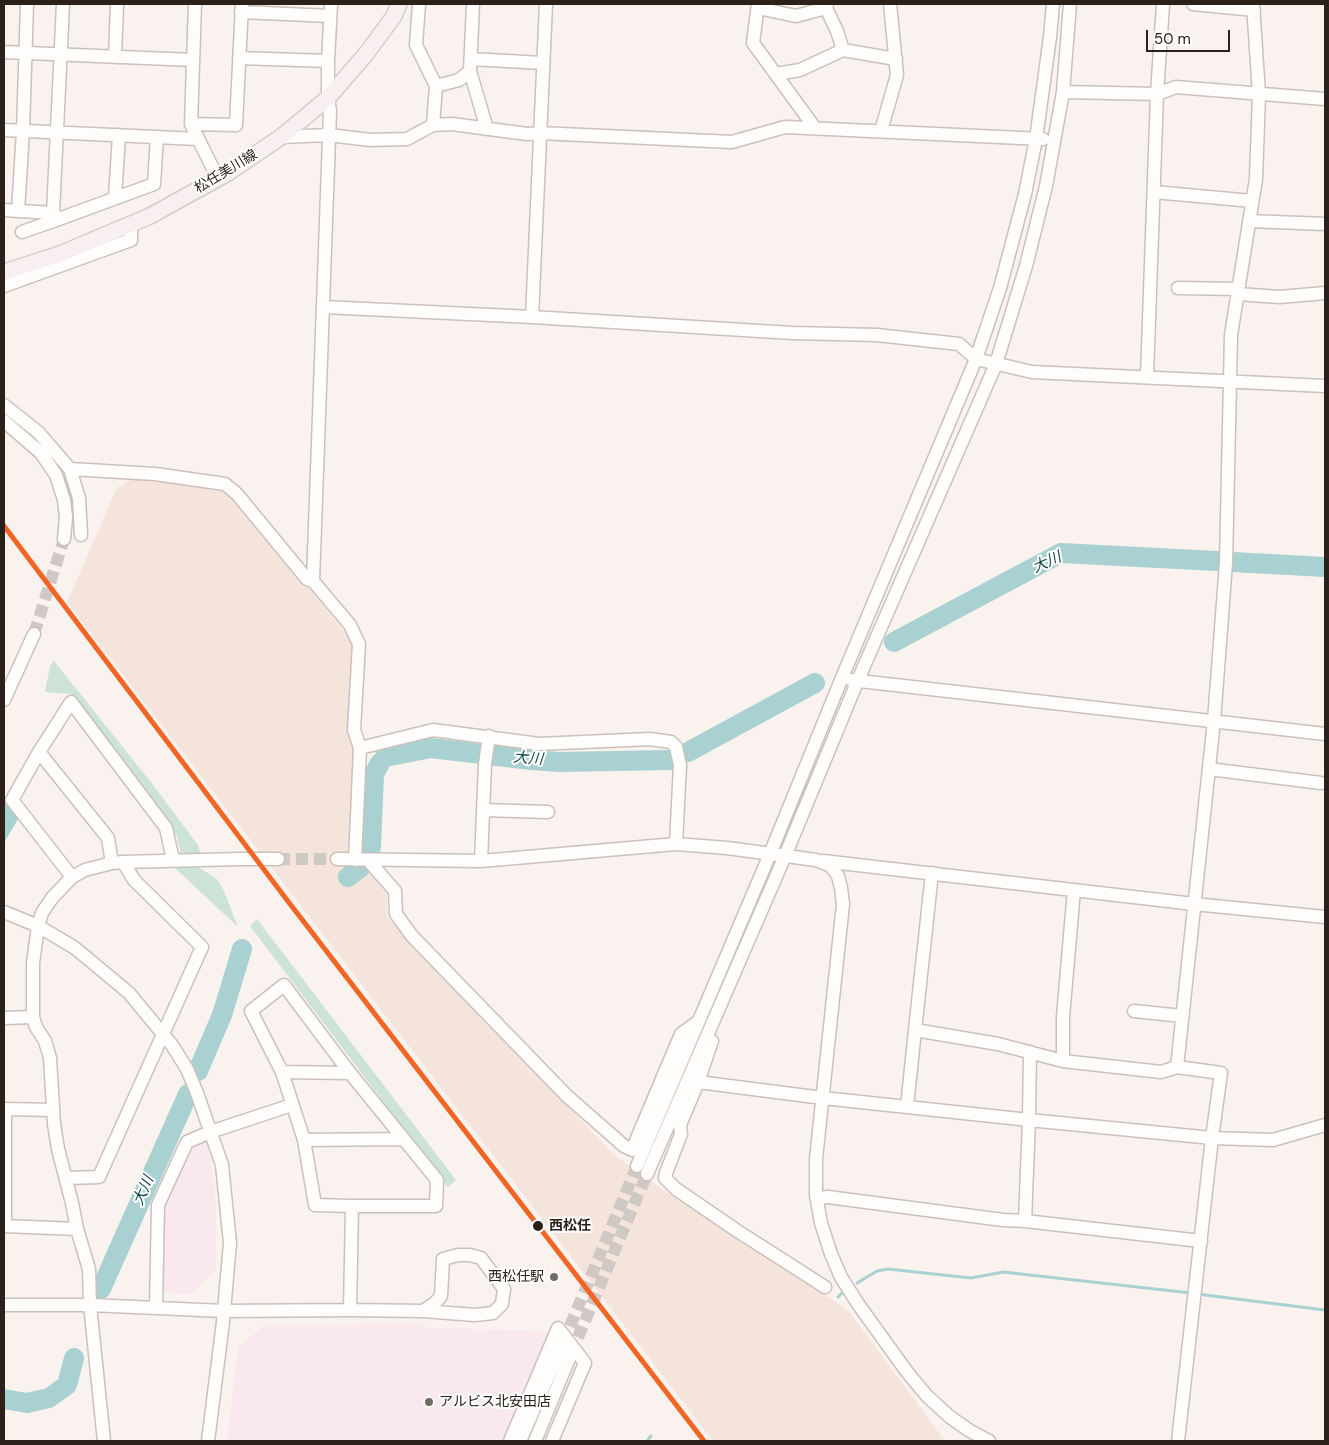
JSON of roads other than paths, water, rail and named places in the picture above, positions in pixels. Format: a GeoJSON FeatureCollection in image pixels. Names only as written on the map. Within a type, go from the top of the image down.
{"type":"FeatureCollection","features":[{"type":"Feature","properties":{"kind":"main road","name":"松任美川線"},"geometry":{"type":"LineString","coordinates":[[4,272],[60,254],[150,216],[218,179],[281,137],[328,98],[366,54],[394,16],[400,4]]}},
{"type":"Feature","properties":{"kind":"street"},"geometry":{"type":"LineString","coordinates":[[18,211],[23,131],[27,4]]}},
{"type":"Feature","properties":{"kind":"street"},"geometry":{"type":"LineString","coordinates":[[56,216],[56,132],[63,4]]}},
{"type":"Feature","properties":{"kind":"street"},"geometry":{"type":"LineString","coordinates":[[115,57],[116,4]]}},
{"type":"Feature","properties":{"kind":"street"},"geometry":{"type":"LineString","coordinates":[[196,4],[191,124],[218,179]]}},
{"type":"Feature","properties":{"kind":"street"},"geometry":{"type":"LineString","coordinates":[[419,4],[416,45],[436,86],[432,125]]}},
{"type":"Feature","properties":{"kind":"street"},"geometry":{"type":"LineString","coordinates":[[473,4],[470,65],[487,129]]}},
{"type":"Feature","properties":{"kind":"street"},"geometry":{"type":"LineString","coordinates":[[532,317],[546,4]]}},
{"type":"Feature","properties":{"kind":"street"},"geometry":{"type":"LineString","coordinates":[[881,131],[897,75],[890,4]]}},
{"type":"Feature","properties":{"kind":"street"},"geometry":{"type":"LineString","coordinates":[[637,1166],[770,854],[976,359],[1000,288],[1036,139],[1053,4]]}},
{"type":"Feature","properties":{"kind":"street"},"geometry":{"type":"LineString","coordinates":[[647,1174],[785,856],[858,680],[996,364],[1026,266],[1046,186],[1063,92],[1070,4]]}},
{"type":"Feature","properties":{"kind":"street"},"geometry":{"type":"LineString","coordinates":[[1147,376],[1157,94],[1163,4]]}},
{"type":"Feature","properties":{"kind":"street"},"geometry":{"type":"LineString","coordinates":[[1177,1067],[1214,721],[1226,563],[1231,335],[1256,179],[1258,94],[1253,7],[1193,4]]}},
{"type":"Feature","properties":{"kind":"street"},"geometry":{"type":"LineString","coordinates":[[815,128],[753,43],[758,6],[796,16],[827,6],[843,50]]}},
{"type":"Feature","properties":{"kind":"street"},"geometry":{"type":"LineString","coordinates":[[191,124],[236,125],[241,8],[331,10],[328,61],[330,111],[324,307],[313,581]]}},
{"type":"Feature","properties":{"kind":"street"},"geometry":{"type":"LineString","coordinates":[[776,74],[800,70],[843,50],[896,59]]}},
{"type":"Feature","properties":{"kind":"street"},"geometry":{"type":"LineString","coordinates":[[4,52],[193,60]]}},
{"type":"Feature","properties":{"kind":"street"},"geometry":{"type":"LineString","coordinates":[[239,58],[328,61]]}},
{"type":"Feature","properties":{"kind":"street"},"geometry":{"type":"LineString","coordinates":[[470,65],[543,63]]}},
{"type":"Feature","properties":{"kind":"street"},"geometry":{"type":"LineString","coordinates":[[436,86],[459,80],[470,65]]}},
{"type":"Feature","properties":{"kind":"street"},"geometry":{"type":"LineString","coordinates":[[1063,92],[1157,94],[1176,87],[1325,100]]}},
{"type":"Feature","properties":{"kind":"street"},"geometry":{"type":"LineString","coordinates":[[281,137],[329,134],[370,140],[407,139],[432,125],[452,124],[527,134],[540,133],[732,142],[785,127],[1054,139]]}},
{"type":"Feature","properties":{"kind":"street"},"geometry":{"type":"LineString","coordinates":[[4,130],[198,139]]}},
{"type":"Feature","properties":{"kind":"street"},"geometry":{"type":"LineString","coordinates":[[115,198],[119,135]]}},
{"type":"Feature","properties":{"kind":"street"},"geometry":{"type":"LineString","coordinates":[[22,232],[56,216],[154,184],[157,137]]}},
{"type":"Feature","properties":{"kind":"street"},"geometry":{"type":"LineString","coordinates":[[1154,192],[1252,201]]}},
{"type":"Feature","properties":{"kind":"street"},"geometry":{"type":"LineString","coordinates":[[4,210],[56,216]]}},
{"type":"Feature","properties":{"kind":"street"},"geometry":{"type":"LineString","coordinates":[[1248,221],[1325,224]]}},
{"type":"Feature","properties":{"kind":"street"},"geometry":{"type":"LineString","coordinates":[[4,286],[131,240],[131,224]]}},
{"type":"Feature","properties":{"kind":"street"},"geometry":{"type":"LineString","coordinates":[[1178,288],[1238,291],[1279,297],[1325,293]]}},
{"type":"Feature","properties":{"kind":"street"},"geometry":{"type":"LineString","coordinates":[[324,307],[532,317],[792,333],[877,334],[959,344],[976,359],[1032,372],[1325,386]]}},
{"type":"Feature","properties":{"kind":"street"},"geometry":{"type":"LineString","coordinates":[[4,405],[38,432],[70,469],[79,498],[81,535]]}},
{"type":"Feature","properties":{"kind":"street"},"geometry":{"type":"LineString","coordinates":[[4,421],[41,453],[56,475],[64,500],[66,517],[64,539]]}},
{"type":"Feature","properties":{"kind":"street"},"geometry":{"type":"LineString","coordinates":[[70,469],[156,474],[225,484],[237,494],[307,579],[313,581],[350,625],[359,644],[354,730],[360,748],[355,860]]}},
{"type":"Feature","properties":{"kind":"street"},"geometry":{"type":"LineString","coordinates":[[4,700],[34,634]]}},
{"type":"Feature","properties":{"kind":"street"},"geometry":{"type":"LineString","coordinates":[[841,680],[858,680],[1325,734]]}},
{"type":"Feature","properties":{"kind":"street"},"geometry":{"type":"LineString","coordinates":[[72,877],[12,800],[39,752],[71,702],[166,828],[173,860]]}},
{"type":"Feature","properties":{"kind":"street"},"geometry":{"type":"LineString","coordinates":[[360,748],[433,730],[488,743],[539,744],[650,739],[671,742],[676,747],[680,765],[676,844]]}},
{"type":"Feature","properties":{"kind":"street"},"geometry":{"type":"LineString","coordinates":[[481,861],[488,743]]}},
{"type":"Feature","properties":{"kind":"street"},"geometry":{"type":"LineString","coordinates":[[39,752],[108,838],[118,862],[202,947],[99,1177],[66,1178]]}},
{"type":"Feature","properties":{"kind":"street"},"geometry":{"type":"LineString","coordinates":[[1209,769],[1321,783]]}},
{"type":"Feature","properties":{"kind":"street"},"geometry":{"type":"LineString","coordinates":[[483,810],[548,812]]}},
{"type":"Feature","properties":{"kind":"street"},"geometry":{"type":"LineString","coordinates":[[336,860],[481,861],[676,844],[1194,904],[1325,916]]}},
{"type":"Feature","properties":{"kind":"street"},"geometry":{"type":"LineString","coordinates":[[104,1441],[90,1305],[89,1269],[76,1229],[58,1149],[53,1110],[50,1058],[45,1041],[36,1027],[33,1017],[33,963],[38,926],[42,913],[52,898],[72,877],[85,870],[118,862],[278,859]]}},
{"type":"Feature","properties":{"kind":"street"},"geometry":{"type":"LineString","coordinates":[[368,860],[395,891],[396,914],[412,936],[567,1096],[624,1146],[632,1150],[681,1034],[697,1023]]}},
{"type":"Feature","properties":{"kind":"street"},"geometry":{"type":"LineString","coordinates":[[816,860],[830,866],[838,876],[842,888],[843,904],[816,1159],[817,1198],[831,1254],[841,1277],[858,1304],[907,1372],[927,1396],[950,1417],[989,1441]]}},
{"type":"Feature","properties":{"kind":"street"},"geometry":{"type":"LineString","coordinates":[[907,1107],[932,873]]}},
{"type":"Feature","properties":{"kind":"street"},"geometry":{"type":"LineString","coordinates":[[1063,1061],[1063,1017],[1074,890]]}},
{"type":"Feature","properties":{"kind":"street"},"geometry":{"type":"LineString","coordinates":[[4,912],[38,926],[75,948],[129,993],[172,1045],[187,1069],[222,1165],[230,1243],[224,1312],[208,1441]]}},
{"type":"Feature","properties":{"kind":"street"},"geometry":{"type":"LineString","coordinates":[[284,985],[402,1140],[437,1180],[436,1206],[315,1205],[304,1140],[282,1072],[251,1011],[284,985]]}},
{"type":"Feature","properties":{"kind":"street"},"geometry":{"type":"LineString","coordinates":[[1134,1011],[1182,1016]]}},
{"type":"Feature","properties":{"kind":"street"},"geometry":{"type":"LineString","coordinates":[[4,1018],[33,1017]]}},
{"type":"Feature","properties":{"kind":"street"},"geometry":{"type":"LineString","coordinates":[[711,1024],[712,1041],[698,1082],[680,1125],[681,1134],[665,1178],[676,1188],[736,1230],[825,1286]]}},
{"type":"Feature","properties":{"kind":"street"},"geometry":{"type":"LineString","coordinates":[[915,1030],[998,1044],[1063,1061],[1161,1072],[1177,1067],[1221,1073],[1178,1441]]}},
{"type":"Feature","properties":{"kind":"street"},"geometry":{"type":"LineString","coordinates":[[1026,1221],[1030,1120],[1030,1052]]}},
{"type":"Feature","properties":{"kind":"street"},"geometry":{"type":"LineString","coordinates":[[282,1072],[350,1073]]}},
{"type":"Feature","properties":{"kind":"street"},"geometry":{"type":"LineString","coordinates":[[698,1082],[823,1098],[1212,1138],[1273,1140],[1325,1125]]}},
{"type":"Feature","properties":{"kind":"street"},"geometry":{"type":"LineString","coordinates":[[156,1308],[158,1205],[187,1142],[210,1132],[292,1105]]}},
{"type":"Feature","properties":{"kind":"street"},"geometry":{"type":"LineString","coordinates":[[53,1110],[4,1109],[4,1226],[76,1229]]}},
{"type":"Feature","properties":{"kind":"street"},"geometry":{"type":"LineString","coordinates":[[304,1140],[402,1140]]}},
{"type":"Feature","properties":{"kind":"street"},"geometry":{"type":"LineString","coordinates":[[817,1198],[828,1197],[1004,1220],[1201,1241]]}},
{"type":"Feature","properties":{"kind":"street"},"geometry":{"type":"LineString","coordinates":[[350,1310],[352,1206]]}},
{"type":"Feature","properties":{"kind":"street"},"geometry":{"type":"LineString","coordinates":[[4,1305],[90,1305],[224,1312],[350,1310],[493,1314],[502,1304],[504,1289],[481,1258],[470,1255],[458,1255],[443,1260],[441,1296],[435,1303],[423,1311]]}},
{"type":"Feature","properties":{"kind":"street"},"geometry":{"type":"LineString","coordinates":[[510,1441],[558,1328],[585,1364],[552,1441]]}},
{"type":"Feature","properties":{"kind":"street"},"geometry":{"type":"LineString","coordinates":[[520,1441],[563,1343]]}},
{"type":"Feature","properties":{"kind":"street"},"geometry":{"type":"LineString","coordinates":[[535,1441],[571,1354]]}},
{"type":"Feature","properties":{"kind":"water"},"geometry":{"type":"Polygon","coordinates":[[[4,801],[18,819],[4,843],[4,801]]]}},
{"type":"Feature","properties":{"kind":"waterway","name":"大川"},"geometry":{"type":"LineString","coordinates":[[894,642],[1061,553],[1217,561]]}},
{"type":"Feature","properties":{"kind":"waterway","name":"大川"},"geometry":{"type":"LineString","coordinates":[[1233,562],[1325,567]]}},
{"type":"Feature","properties":{"kind":"waterway","name":"大川"},"geometry":{"type":"LineString","coordinates":[[688,752],[815,683]]}},
{"type":"Feature","properties":{"kind":"waterway","name":"大川"},"geometry":{"type":"LineString","coordinates":[[385,757],[431,748],[559,762],[672,760]]}},
{"type":"Feature","properties":{"kind":"waterway","name":"大川"},"geometry":{"type":"LineString","coordinates":[[371,847],[374,774],[380,763]]}},
{"type":"Feature","properties":{"kind":"waterway","name":"大川"},"geometry":{"type":"LineString","coordinates":[[348,877],[360,868]]}},
{"type":"Feature","properties":{"kind":"waterway","name":"大川"},"geometry":{"type":"LineString","coordinates":[[198,1071],[222,1015],[242,949]]}},
{"type":"Feature","properties":{"kind":"waterway","name":"大川"},"geometry":{"type":"LineString","coordinates":[[101,1289],[188,1094]]}},
{"type":"Feature","properties":{"kind":"waterway"},"geometry":{"type":"LineString","coordinates":[[857,1283],[877,1271],[888,1269],[971,1278],[1003,1272],[1191,1293]]}},
{"type":"Feature","properties":{"kind":"waterway"},"geometry":{"type":"LineString","coordinates":[[838,1297],[843,1292]]}},
{"type":"Feature","properties":{"kind":"waterway"},"geometry":{"type":"LineString","coordinates":[[1197,1294],[1325,1310]]}},
{"type":"Feature","properties":{"kind":"waterway","name":"大川"},"geometry":{"type":"LineString","coordinates":[[4,1399],[27,1403],[49,1398],[67,1385],[74,1358]]}},
{"type":"Feature","properties":{"kind":"waterway"},"geometry":{"type":"LineString","coordinates":[[647,1441],[651,1436]]}},
{"type":"Feature","properties":{"kind":"tunnel"},"geometry":{"type":"LineString","coordinates":[[34,634],[64,539]]}},
{"type":"Feature","properties":{"kind":"tunnel"},"geometry":{"type":"LineString","coordinates":[[278,859],[337,859]]}},
{"type":"Feature","properties":{"kind":"tunnel"},"geometry":{"type":"LineString","coordinates":[[563,1343],[637,1166]]}},
{"type":"Feature","properties":{"kind":"tunnel"},"geometry":{"type":"LineString","coordinates":[[571,1354],[647,1174]]}},
{"type":"Feature","properties":{"kind":"place","name":"西松任"},"geometry":{"type":"Point","coordinates":[538,1226]}},
{"type":"Feature","properties":{"kind":"place","name":"西松任駅"},"geometry":{"type":"Point","coordinates":[554,1277]}},
{"type":"Feature","properties":{"kind":"place","name":"アルビス北安田店"},"geometry":{"type":"Point","coordinates":[429,1402]}}]}
